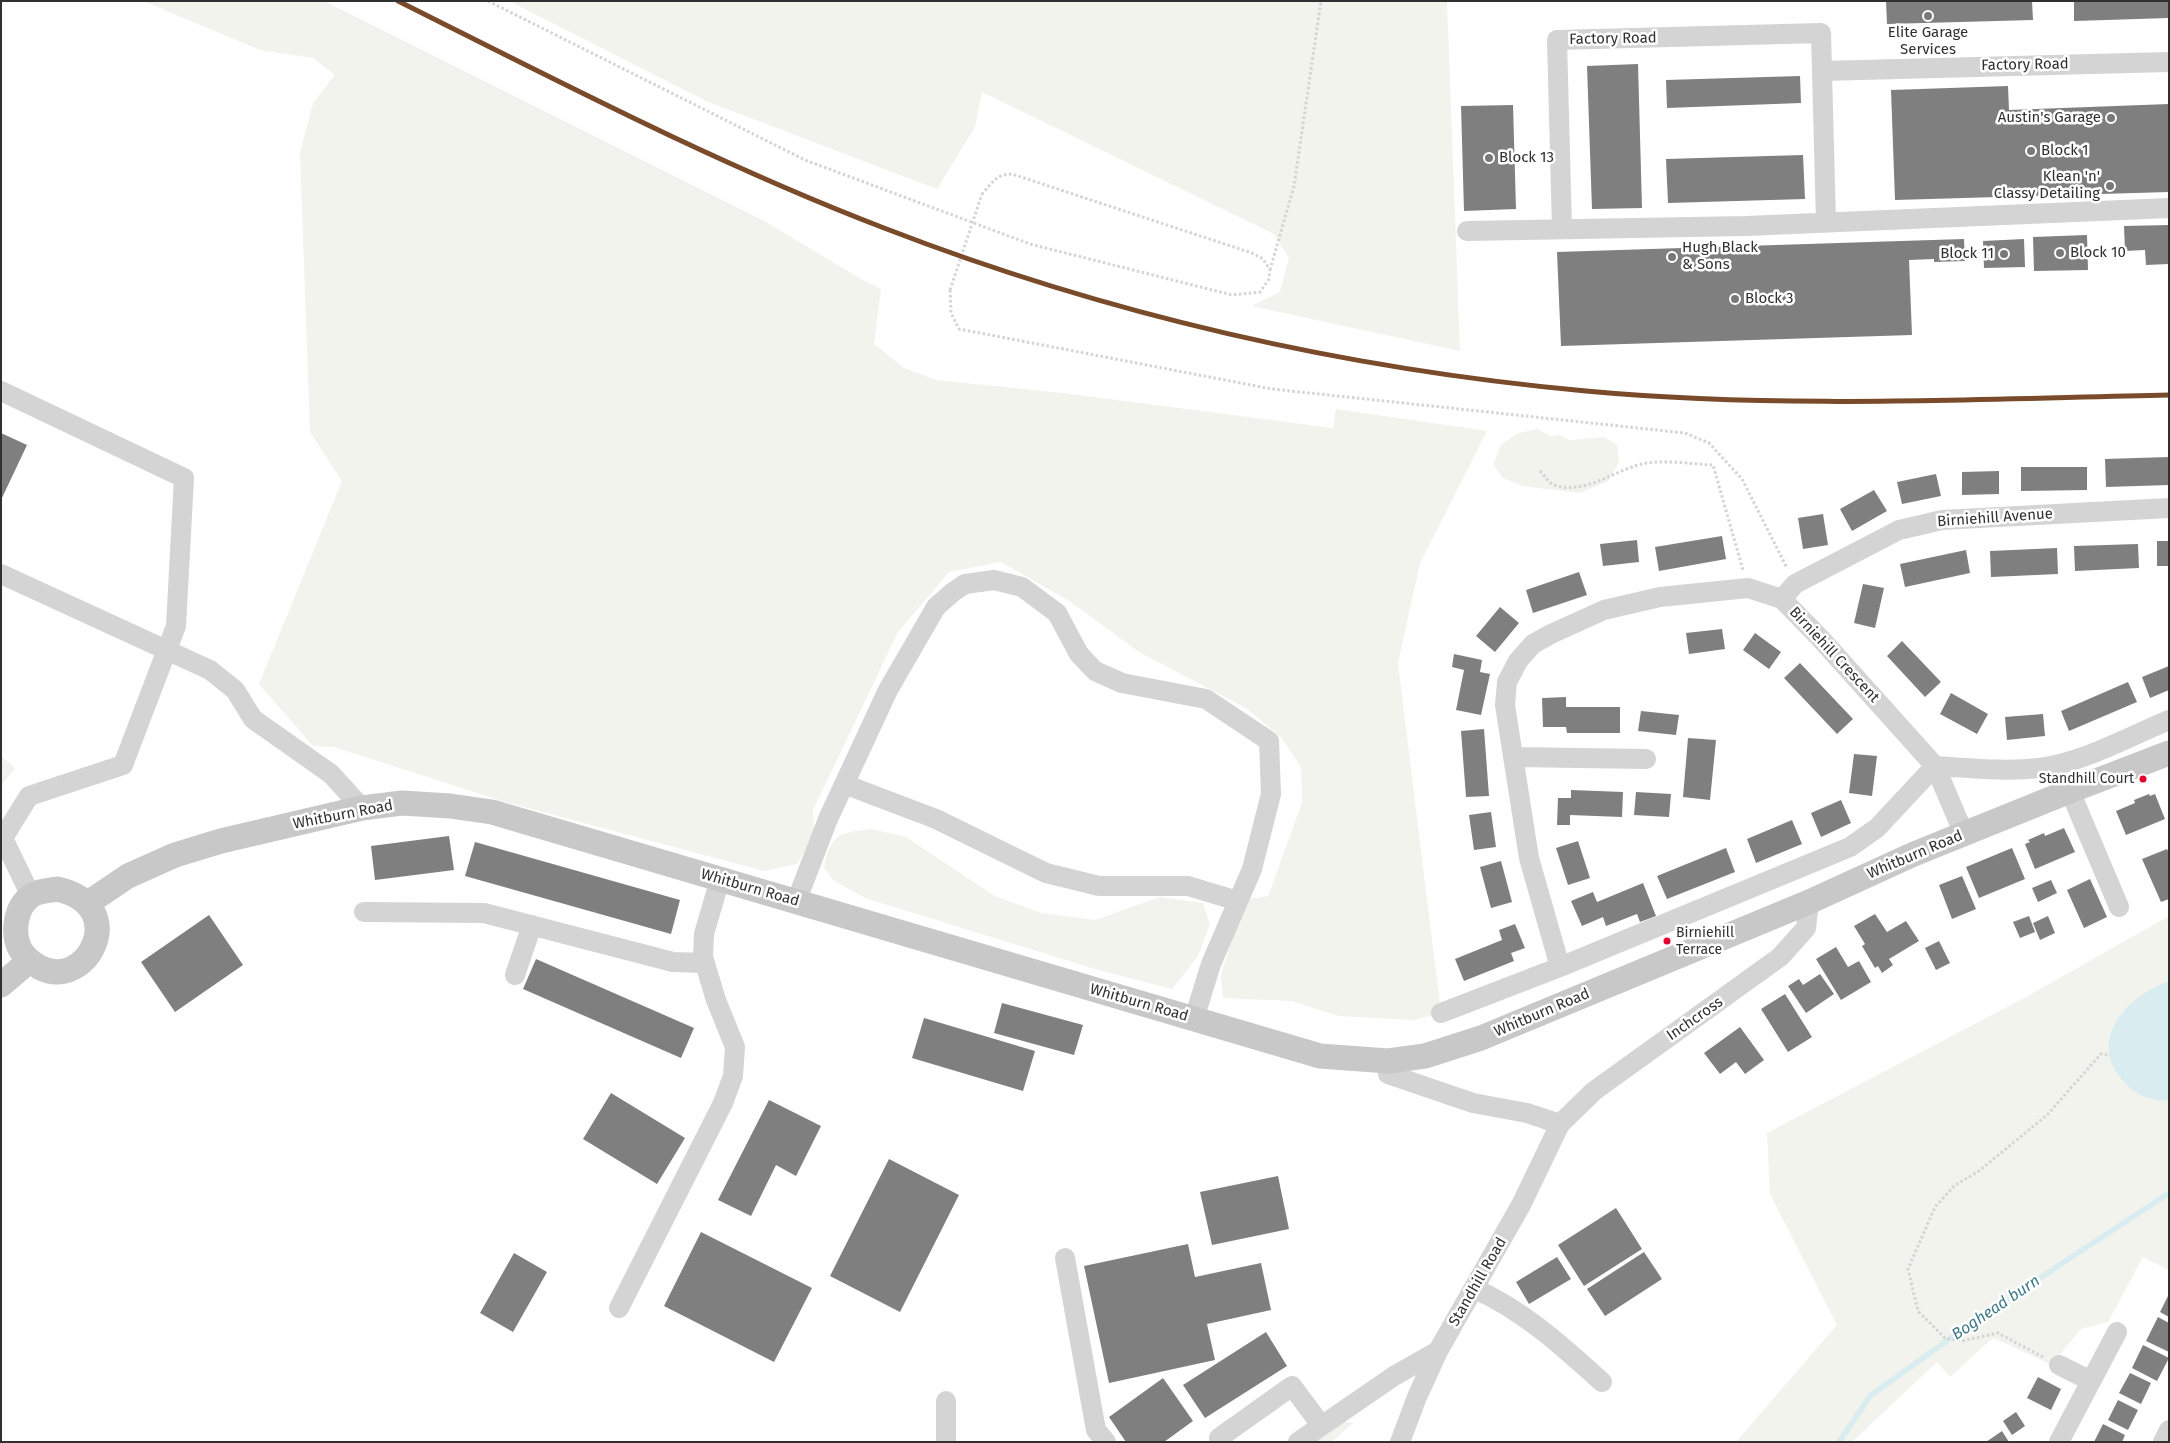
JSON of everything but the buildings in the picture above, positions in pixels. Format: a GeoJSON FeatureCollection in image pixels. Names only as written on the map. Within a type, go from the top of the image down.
{"type":"FeatureCollection","features":[{"type":"Feature","properties":{"kind":"main road","name":"Whitburn Road"},"geometry":{"type":"LineString","coordinates":[[88,904],[128,876],[175,855],[221,841],[362,808],[402,803],[450,806],[492,812],[1320,1056],[1388,1061],[1425,1056],[1482,1038],[1809,902],[1914,854],[2169,753]]}},
{"type":"Feature","properties":{"kind":"main road"},"geometry":{"type":"LineString","coordinates":[[57,889],[73,893],[88,904],[96,919],[97,933],[95,943],[85,959],[68,970],[60,971],[44,969],[29,961],[20,950],[16,936],[16,922],[21,909],[31,896],[57,889]]}},
{"type":"Feature","properties":{"kind":"main road"},"geometry":{"type":"LineString","coordinates":[[1,985],[29,961]]}},
{"type":"Feature","properties":{"kind":"street","name":"Factory Road"},"geometry":{"type":"LineString","coordinates":[[1562,229],[1557,40],[1821,34],[1826,223]]}},
{"type":"Feature","properties":{"kind":"street","name":"Factory Road"},"geometry":{"type":"LineString","coordinates":[[1822,71],[2169,62]]}},
{"type":"Feature","properties":{"kind":"street"},"geometry":{"type":"LineString","coordinates":[[1467,231],[1826,223],[2169,208]]}},
{"type":"Feature","properties":{"kind":"street"},"geometry":{"type":"LineString","coordinates":[[1,392],[184,478],[176,626],[123,764],[29,796],[3,838],[31,896]]}},
{"type":"Feature","properties":{"kind":"street","name":"Birniehill Avenue"},"geometry":{"type":"LineString","coordinates":[[1782,599],[1795,584],[1899,530],[1942,520],[2169,508]]}},
{"type":"Feature","properties":{"kind":"street"},"geometry":{"type":"LineString","coordinates":[[1,574],[210,670],[235,690],[253,719],[331,774],[362,808]]}},
{"type":"Feature","properties":{"kind":"street"},"geometry":{"type":"LineString","coordinates":[[796,902],[828,820],[888,690],[936,607],[965,584],[994,580],[1022,587],[1057,613],[1079,654],[1096,671],[1122,683],[1206,699],[1269,741],[1271,794],[1252,868],[1211,964],[1194,1019]]}},
{"type":"Feature","properties":{"kind":"street","name":"Birniehill Crescent"},"geometry":{"type":"LineString","coordinates":[[1560,967],[1529,858],[1505,705],[1507,682],[1518,661],[1533,644],[1604,610],[1660,597],[1748,588],[1782,599],[1820,638],[1935,766],[1964,834]]}},
{"type":"Feature","properties":{"kind":"street"},"geometry":{"type":"LineString","coordinates":[[1441,1013],[1560,967],[1850,848],[1877,828],[1935,766],[2006,770],[2041,768],[2077,758],[2169,720]]}},
{"type":"Feature","properties":{"kind":"street"},"geometry":{"type":"LineString","coordinates":[[1514,757],[1646,759]]}},
{"type":"Feature","properties":{"kind":"street"},"geometry":{"type":"LineString","coordinates":[[844,784],[936,819],[1046,873],[1099,886],[1188,886],[1238,901]]}},
{"type":"Feature","properties":{"kind":"street"},"geometry":{"type":"LineString","coordinates":[[2070,791],[2119,907]]}},
{"type":"Feature","properties":{"kind":"street"},"geometry":{"type":"LineString","coordinates":[[619,1308],[723,1103],[733,1076],[734,1047],[716,1000],[703,957],[704,934],[720,879]]}},
{"type":"Feature","properties":{"kind":"street","name":"Inchcross"},"geometry":{"type":"LineString","coordinates":[[1560,1124],[1594,1091],[1780,957],[1806,928],[1809,902]]}},
{"type":"Feature","properties":{"kind":"street"},"geometry":{"type":"LineString","coordinates":[[364,912],[484,913],[674,962],[705,963]]}},
{"type":"Feature","properties":{"kind":"street"},"geometry":{"type":"LineString","coordinates":[[515,975],[532,925]]}},
{"type":"Feature","properties":{"kind":"street"},"geometry":{"type":"LineString","coordinates":[[1388,1061],[1388,1074],[1473,1103],[1528,1113],[1560,1124]]}},
{"type":"Feature","properties":{"kind":"street","name":"Standhill Road"},"geometry":{"type":"LineString","coordinates":[[1400,1442],[1417,1397],[1438,1351],[1521,1205],[1560,1124]]}},
{"type":"Feature","properties":{"kind":"street"},"geometry":{"type":"LineString","coordinates":[[1066,1258],[1096,1430],[1106,1442]]}},
{"type":"Feature","properties":{"kind":"street"},"geometry":{"type":"LineString","coordinates":[[1475,1288],[1499,1300],[1528,1320],[1602,1382]]}},
{"type":"Feature","properties":{"kind":"street"},"geometry":{"type":"LineString","coordinates":[[2059,1442],[2117,1332]]}},
{"type":"Feature","properties":{"kind":"street"},"geometry":{"type":"LineString","coordinates":[[1298,1442],[1394,1376],[1438,1351]]}},
{"type":"Feature","properties":{"kind":"street"},"geometry":{"type":"LineString","coordinates":[[2059,1365],[2091,1382]]}},
{"type":"Feature","properties":{"kind":"street"},"geometry":{"type":"LineString","coordinates":[[1219,1438],[1292,1386],[1321,1425]]}},
{"type":"Feature","properties":{"kind":"street"},"geometry":{"type":"LineString","coordinates":[[946,1400],[946,1442]]}},
{"type":"Feature","properties":{"kind":"street"},"geometry":{"type":"LineString","coordinates":[[2163,1442],[2169,1430]]}},
{"type":"Feature","properties":{"kind":"path"},"geometry":{"type":"LineString","coordinates":[[488,1],[805,160],[1030,244],[1232,295],[1260,292],[1269,279],[1294,186],[1321,1]]}},
{"type":"Feature","properties":{"kind":"path"},"geometry":{"type":"LineString","coordinates":[[1270,270],[1263,259],[1234,246],[1012,174],[1002,174],[982,194],[950,290],[951,313],[959,329],[1272,389],[1685,433],[1709,443],[1742,479],[1795,584]]}},
{"type":"Feature","properties":{"kind":"path"},"geometry":{"type":"LineString","coordinates":[[1540,472],[1553,484],[1574,487],[1590,484],[1620,470],[1647,464],[1669,462],[1713,465],[1748,588]]}},
{"type":"Feature","properties":{"kind":"path"},"geometry":{"type":"LineString","coordinates":[[2059,1365],[1998,1333],[1962,1341],[1945,1338],[1918,1311],[1908,1269],[1935,1207],[1954,1186],[1979,1171],[2047,1115],[2102,1054],[2110,1055]]}},
{"type":"Feature","properties":{"kind":"shaded area"},"geometry":{"type":"Polygon","coordinates":[[[143,1],[324,1],[766,222],[881,289],[874,344],[904,368],[936,380],[1062,393],[1333,428],[1336,409],[1487,431],[1420,563],[1398,663],[1441,1013],[1413,1020],[1339,1016],[1292,1001],[1223,998],[1221,975],[1244,900],[1268,896],[1302,803],[1301,767],[1281,737],[1246,708],[1139,652],[1071,602],[1001,562],[949,572],[898,632],[813,810],[814,836],[797,864],[764,871],[502,801],[334,747],[313,746],[259,684],[342,481],[310,432],[300,153],[313,103],[335,75],[313,58],[260,50],[143,1]]]}},
{"type":"Feature","properties":{"kind":"shaded area"},"geometry":{"type":"Polygon","coordinates":[[[509,1],[1447,1],[1460,351],[1252,306],[1280,292],[1289,258],[1274,234],[982,92],[975,127],[937,189],[706,101],[509,1]]]}},
{"type":"Feature","properties":{"kind":"shaded area"},"geometry":{"type":"Polygon","coordinates":[[[1538,429],[1550,436],[1559,435],[1570,440],[1604,437],[1617,445],[1619,462],[1608,481],[1580,493],[1522,486],[1503,478],[1493,464],[1501,445],[1518,433],[1538,429]]]}},
{"type":"Feature","properties":{"kind":"shaded area"},"geometry":{"type":"Polygon","coordinates":[[[1,756],[15,768],[1,786],[1,756]]]}},
{"type":"Feature","properties":{"kind":"shaded area"},"geometry":{"type":"Polygon","coordinates":[[[872,829],[906,837],[995,896],[1041,913],[1095,920],[1160,897],[1203,903],[1210,924],[1198,956],[1172,989],[1095,969],[865,898],[833,880],[824,868],[826,856],[833,841],[844,834],[872,829]]]}},
{"type":"Feature","properties":{"kind":"shaded area"},"geometry":{"type":"Polygon","coordinates":[[[2169,916],[2169,1270],[2143,1257],[2108,1322],[2081,1329],[2061,1353],[2054,1366],[1994,1338],[1950,1377],[1937,1362],[1852,1442],[1736,1442],[1837,1325],[1770,1194],[1767,1133],[2028,996],[2169,916]]]}},
{"type":"Feature","properties":{"kind":"shaded area"},"geometry":{"type":"Polygon","coordinates":[[[2169,981],[2169,1100],[2160,1100],[2137,1093],[2118,1074],[2110,1058],[2109,1042],[2114,1027],[2123,1013],[2151,989],[2169,981]]]}},
{"type":"Feature","properties":{"kind":"shaded area"},"geometry":{"type":"Polygon","coordinates":[[[1340,1421],[1353,1423],[1332,1442],[1313,1442],[1340,1421]]]}},
{"type":"Feature","properties":{"kind":"waterway","name":"Boghead burn"},"geometry":{"type":"LineString","coordinates":[[1839,1442],[1870,1396],[1973,1322],[2169,1193]]}},
{"type":"Feature","properties":{"kind":"transit line"},"geometry":{"type":"LineString","coordinates":[[398,1],[699,149],[760,177],[884,228],[969,259],[1055,287],[1229,334],[1318,353],[1407,368],[1496,381],[1659,397],[1731,400],[1877,401],[2169,395]]}},
{"type":"Feature","properties":{"kind":"place","name":"Elite Garage Services"},"geometry":{"type":"Point","coordinates":[1928,16]}},
{"type":"Feature","properties":{"kind":"place","name":"Austin's Garage"},"geometry":{"type":"Point","coordinates":[2111,118]}},
{"type":"Feature","properties":{"kind":"place","name":"Block 1"},"geometry":{"type":"Point","coordinates":[2031,151]}},
{"type":"Feature","properties":{"kind":"place","name":"Block 13"},"geometry":{"type":"Point","coordinates":[1489,158]}},
{"type":"Feature","properties":{"kind":"place","name":"Klean 'n' Classy Detailing"},"geometry":{"type":"Point","coordinates":[2110,186]}},
{"type":"Feature","properties":{"kind":"place","name":"Block 10"},"geometry":{"type":"Point","coordinates":[2060,253]}},
{"type":"Feature","properties":{"kind":"place","name":"Block 11"},"geometry":{"type":"Point","coordinates":[2004,254]}},
{"type":"Feature","properties":{"kind":"place","name":"Hugh Black & Sons"},"geometry":{"type":"Point","coordinates":[1672,257]}},
{"type":"Feature","properties":{"kind":"place","name":"Block 3"},"geometry":{"type":"Point","coordinates":[1735,299]}},
{"type":"Feature","properties":{"kind":"place","name":"Standhill Court"},"geometry":{"type":"Point","coordinates":[2143,779]}},
{"type":"Feature","properties":{"kind":"place","name":"Birniehill Terrace"},"geometry":{"type":"Point","coordinates":[1667,941]}}]}
